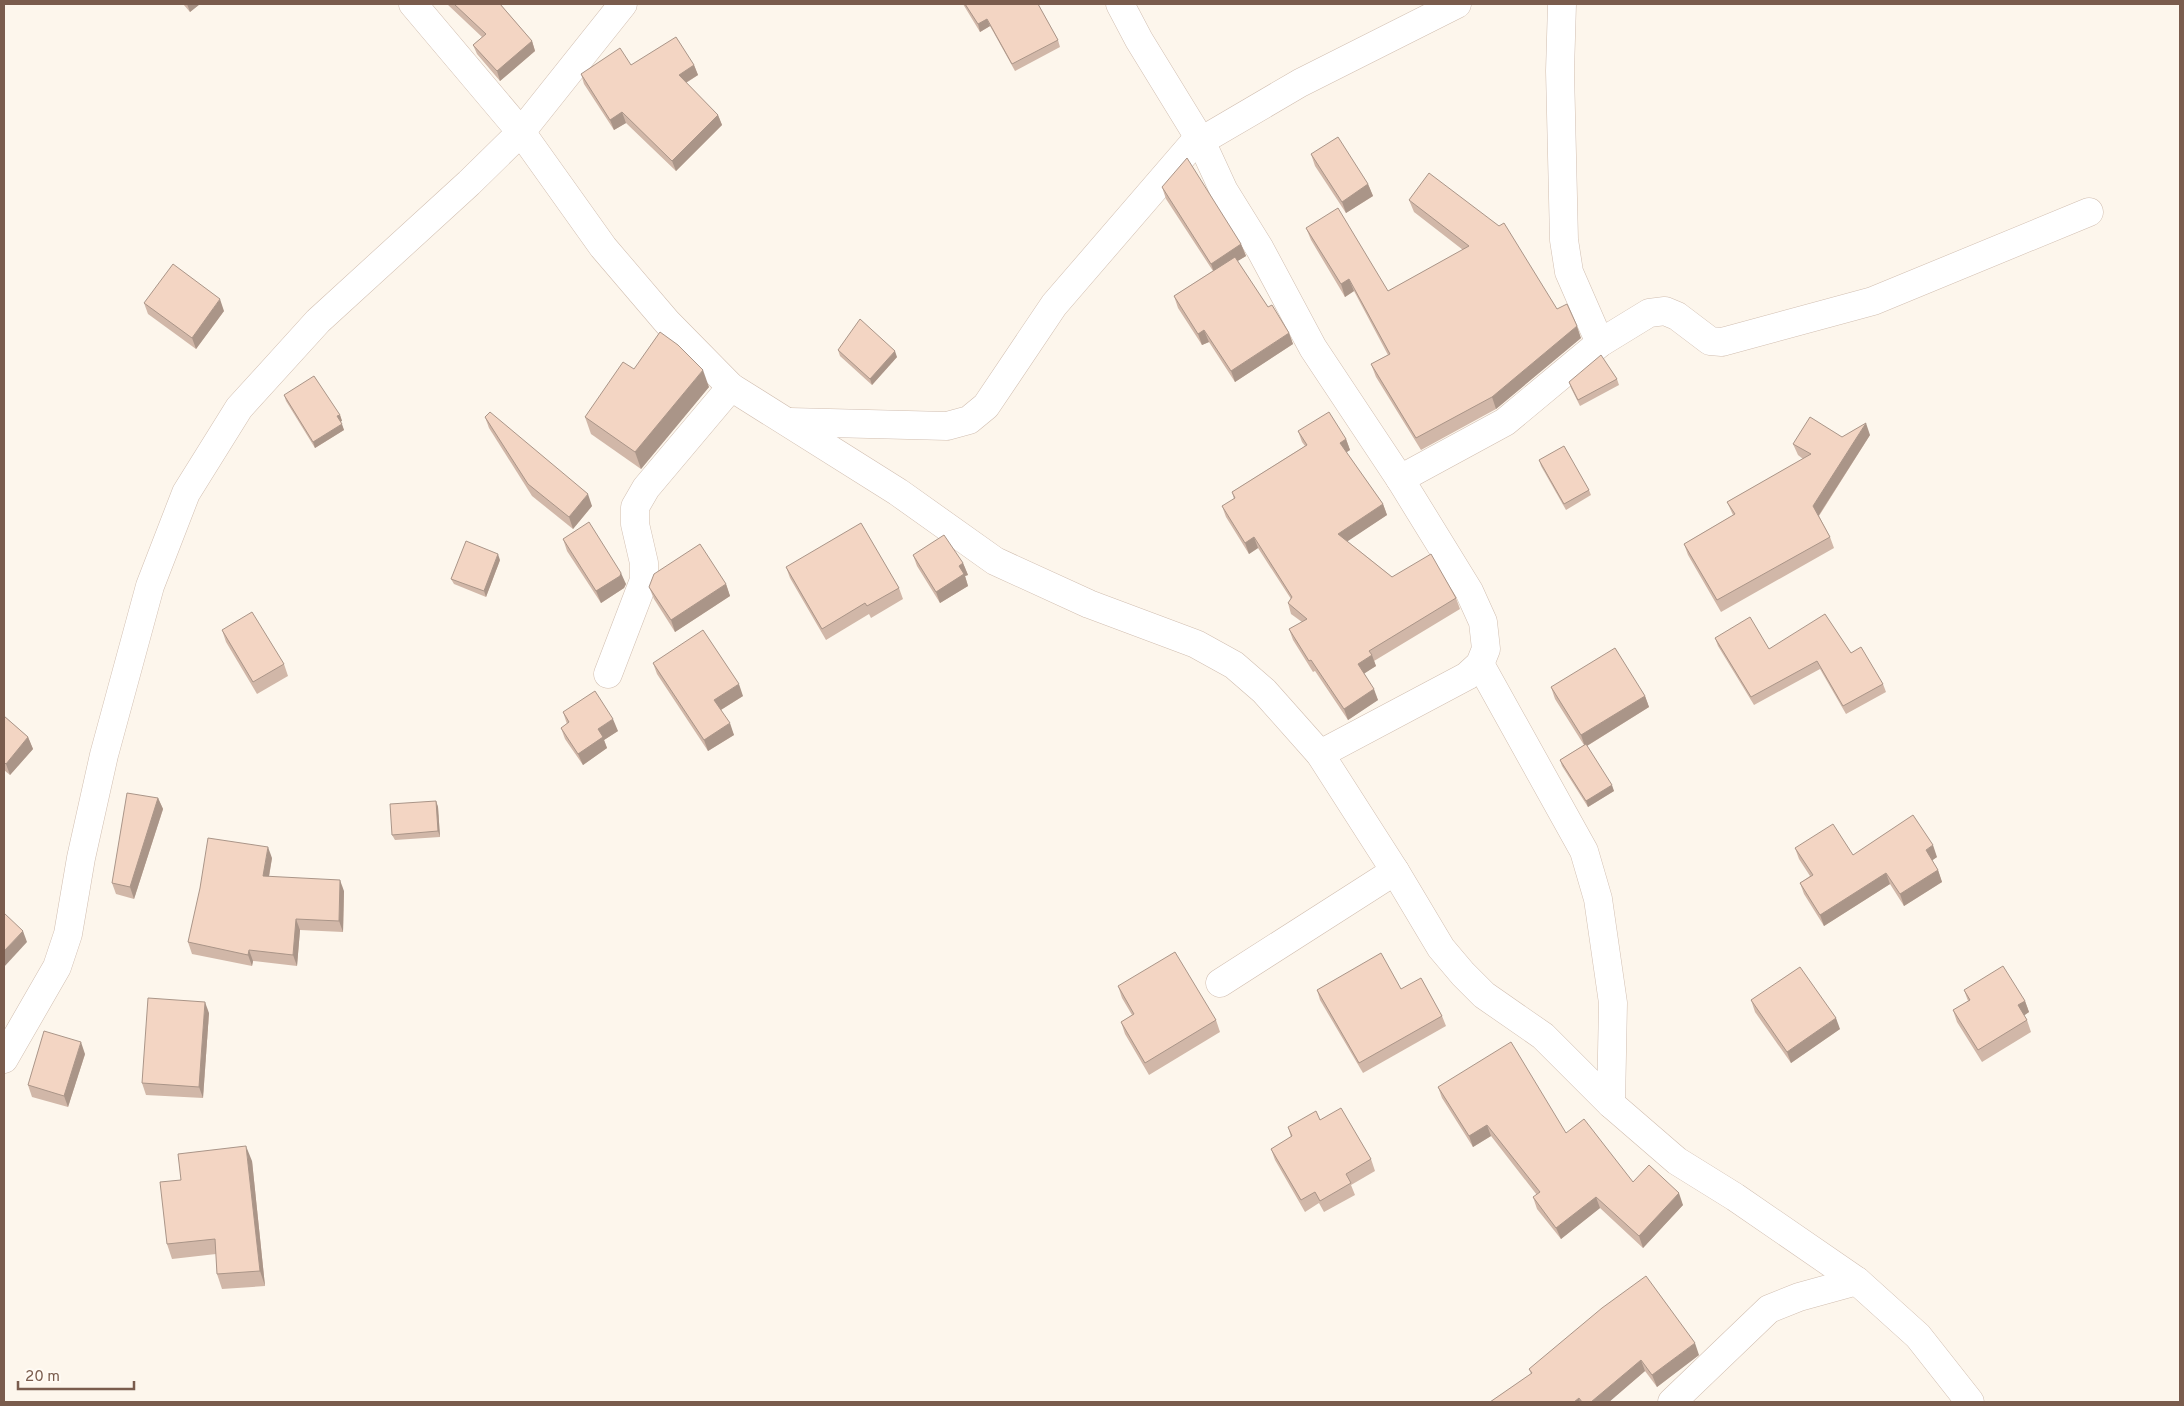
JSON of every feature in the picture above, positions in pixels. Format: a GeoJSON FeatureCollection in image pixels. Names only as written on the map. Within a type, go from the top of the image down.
{"type":"FeatureCollection","features":[{"type":"Feature","properties":{"kind":"street"},"geometry":{"type":"LineString","coordinates":[[413,4],[520,132],[603,247],[667,322],[731,387],[790,422],[898,492],[995,561],[1089,604],[1196,644],[1234,665],[1264,691],[1320,754],[1395,871],[1441,948],[1463,974],[1484,994],[1543,1036],[1611,1104],[1676,1161],[1735,1197],[1857,1281],[1918,1336],[1970,1402]]}},
{"type":"Feature","properties":{"kind":"street"},"geometry":{"type":"LineString","coordinates":[[4,1059],[58,967],[68,934],[81,858],[104,755],[150,586],[186,493],[239,408],[318,321],[469,183],[520,132],[623,4]]}},
{"type":"Feature","properties":{"kind":"street"},"geometry":{"type":"LineString","coordinates":[[1120,4],[1139,40],[1200,140],[1224,191],[1260,249],[1313,348],[1400,479],[1469,591],[1483,622],[1486,648],[1480,664],[1467,676],[1320,754]]}},
{"type":"Feature","properties":{"kind":"street"},"geometry":{"type":"LineString","coordinates":[[790,422],[947,426],[969,420],[986,406],[1054,305],[1200,140],[1300,83],[1457,4]]}},
{"type":"Feature","properties":{"kind":"street"},"geometry":{"type":"LineString","coordinates":[[1562,4],[1560,71],[1564,240],[1569,272],[1600,343]]}},
{"type":"Feature","properties":{"kind":"street"},"geometry":{"type":"LineString","coordinates":[[1400,479],[1505,422],[1600,343],[1649,313],[1665,311],[1678,316],[1710,341],[1722,342],[1873,301],[2089,212]]}},
{"type":"Feature","properties":{"kind":"street"},"geometry":{"type":"LineString","coordinates":[[608,674],[644,580],[644,563],[635,524],[635,507],[646,488],[731,387]]}},
{"type":"Feature","properties":{"kind":"street"},"geometry":{"type":"LineString","coordinates":[[1480,664],[1584,851],[1598,899],[1613,1003],[1611,1104]]}},
{"type":"Feature","properties":{"kind":"street"},"geometry":{"type":"LineString","coordinates":[[1220,984],[1395,871]]}},
{"type":"Feature","properties":{"kind":"street"},"geometry":{"type":"LineString","coordinates":[[1672,1402],[1769,1309],[1799,1297],[1857,1281]]}},
{"type":"Feature","properties":{"kind":"building"},"geometry":{"type":"Polygon","coordinates":[[[454,4],[500,4],[532,41],[497,71],[473,45],[486,34],[454,4]]]}},
{"type":"Feature","properties":{"kind":"building"},"geometry":{"type":"Polygon","coordinates":[[[965,4],[1038,4],[1058,40],[1012,64],[987,19],[978,24],[965,4]]]}},
{"type":"Feature","properties":{"kind":"building"},"geometry":{"type":"Polygon","coordinates":[[[676,37],[694,65],[679,75],[718,115],[672,161],[622,112],[610,120],[581,74],[620,48],[631,65],[676,37]]]}},
{"type":"Feature","properties":{"kind":"building"},"geometry":{"type":"Polygon","coordinates":[[[1338,137],[1368,184],[1342,202],[1311,154],[1338,137]]]}},
{"type":"Feature","properties":{"kind":"building"},"geometry":{"type":"Polygon","coordinates":[[[1187,158],[1241,244],[1211,264],[1162,187],[1187,158]]]}},
{"type":"Feature","properties":{"kind":"building"},"geometry":{"type":"Polygon","coordinates":[[[1429,173],[1499,226],[1504,223],[1557,309],[1567,304],[1577,326],[1492,397],[1416,438],[1371,364],[1390,354],[1349,279],[1341,284],[1306,228],[1338,208],[1388,291],[1469,246],[1409,200],[1429,173]]]}},
{"type":"Feature","properties":{"kind":"building"},"geometry":{"type":"Polygon","coordinates":[[[1235,257],[1268,307],[1272,305],[1289,333],[1231,371],[1204,330],[1198,334],[1174,296],[1235,257]]]}},
{"type":"Feature","properties":{"kind":"building"},"geometry":{"type":"Polygon","coordinates":[[[173,264],[220,299],[192,338],[144,303],[173,264]]]}},
{"type":"Feature","properties":{"kind":"building"},"geometry":{"type":"Polygon","coordinates":[[[860,319],[895,351],[870,379],[838,350],[860,319]]]}},
{"type":"Feature","properties":{"kind":"building"},"geometry":{"type":"Polygon","coordinates":[[[660,332],[678,345],[703,370],[635,452],[585,417],[623,362],[634,369],[660,332]]]}},
{"type":"Feature","properties":{"kind":"building"},"geometry":{"type":"Polygon","coordinates":[[[1601,355],[1617,379],[1578,400],[1569,382],[1601,355]]]}},
{"type":"Feature","properties":{"kind":"building"},"geometry":{"type":"Polygon","coordinates":[[[314,376],[340,415],[337,416],[342,424],[313,442],[284,395],[314,376]]]}},
{"type":"Feature","properties":{"kind":"building"},"geometry":{"type":"Polygon","coordinates":[[[490,412],[588,494],[569,517],[528,484],[485,417],[490,412]]]}},
{"type":"Feature","properties":{"kind":"building"},"geometry":{"type":"Polygon","coordinates":[[[1329,412],[1346,439],[1340,443],[1383,504],[1338,534],[1392,577],[1431,554],[1456,598],[1369,651],[1372,655],[1358,664],[1374,689],[1344,709],[1311,660],[1309,661],[1289,629],[1307,619],[1288,603],[1292,597],[1254,537],[1245,543],[1222,506],[1235,498],[1232,492],[1307,445],[1298,431],[1329,412]]]}},
{"type":"Feature","properties":{"kind":"building"},"geometry":{"type":"Polygon","coordinates":[[[1810,417],[1842,437],[1866,423],[1813,506],[1830,537],[1717,600],[1684,544],[1735,514],[1727,502],[1811,454],[1793,444],[1810,417]]]}},
{"type":"Feature","properties":{"kind":"building"},"geometry":{"type":"Polygon","coordinates":[[[1564,446],[1589,490],[1564,504],[1539,460],[1564,446]]]}},
{"type":"Feature","properties":{"kind":"building"},"geometry":{"type":"Polygon","coordinates":[[[589,522],[621,573],[620,576],[596,591],[563,539],[589,522]]]}},
{"type":"Feature","properties":{"kind":"building"},"geometry":{"type":"Polygon","coordinates":[[[861,523],[899,588],[867,606],[865,603],[822,629],[786,567],[861,523]]]}},
{"type":"Feature","properties":{"kind":"building"},"geometry":{"type":"Polygon","coordinates":[[[944,535],[963,563],[959,566],[964,574],[936,592],[913,555],[944,535]]]}},
{"type":"Feature","properties":{"kind":"building"},"geometry":{"type":"Polygon","coordinates":[[[466,541],[498,554],[484,591],[451,579],[466,541]]]}},
{"type":"Feature","properties":{"kind":"building"},"geometry":{"type":"Polygon","coordinates":[[[700,544],[726,584],[671,620],[649,587],[654,574],[700,544]]]}},
{"type":"Feature","properties":{"kind":"building"},"geometry":{"type":"Polygon","coordinates":[[[252,612],[284,664],[253,682],[222,630],[252,612]]]}},
{"type":"Feature","properties":{"kind":"building"},"geometry":{"type":"Polygon","coordinates":[[[1825,614],[1851,653],[1861,647],[1883,684],[1843,706],[1817,661],[1751,697],[1715,638],[1750,617],[1769,649],[1825,614]]]}},
{"type":"Feature","properties":{"kind":"building"},"geometry":{"type":"Polygon","coordinates":[[[703,630],[739,684],[714,700],[730,723],[704,740],[653,663],[703,630]]]}},
{"type":"Feature","properties":{"kind":"building"},"geometry":{"type":"Polygon","coordinates":[[[1615,648],[1645,696],[1581,735],[1551,687],[1615,648]]]}},
{"type":"Feature","properties":{"kind":"building"},"geometry":{"type":"Polygon","coordinates":[[[595,691],[613,719],[598,729],[603,737],[578,754],[561,728],[569,722],[563,712],[595,691]]]}},
{"type":"Feature","properties":{"kind":"building"},"geometry":{"type":"Polygon","coordinates":[[[4,716],[28,737],[6,764],[4,762],[4,716]]]}},
{"type":"Feature","properties":{"kind":"building"},"geometry":{"type":"Polygon","coordinates":[[[1586,744],[1612,785],[1586,801],[1560,760],[1586,744]]]}},
{"type":"Feature","properties":{"kind":"building"},"geometry":{"type":"Polygon","coordinates":[[[127,793],[158,798],[130,887],[112,883],[127,793]]]}},
{"type":"Feature","properties":{"kind":"building"},"geometry":{"type":"Polygon","coordinates":[[[436,801],[438,831],[392,835],[390,804],[436,801]]]}},
{"type":"Feature","properties":{"kind":"building"},"geometry":{"type":"Polygon","coordinates":[[[1913,815],[1933,845],[1926,850],[1938,870],[1900,894],[1886,873],[1820,915],[1800,883],[1813,875],[1795,848],[1833,824],[1853,855],[1913,815]]]}},
{"type":"Feature","properties":{"kind":"building"},"geometry":{"type":"Polygon","coordinates":[[[208,838],[268,847],[263,876],[340,880],[339,921],[296,919],[293,955],[249,950],[248,955],[188,942],[200,888],[208,838]]]}},
{"type":"Feature","properties":{"kind":"building"},"geometry":{"type":"Polygon","coordinates":[[[4,913],[23,931],[4,951],[4,913]]]}},
{"type":"Feature","properties":{"kind":"building"},"geometry":{"type":"Polygon","coordinates":[[[1175,952],[1216,1020],[1145,1063],[1121,1022],[1134,1014],[1118,986],[1175,952]]]}},
{"type":"Feature","properties":{"kind":"building"},"geometry":{"type":"Polygon","coordinates":[[[1381,953],[1401,989],[1421,978],[1442,1016],[1359,1063],[1317,990],[1381,953]]]}},
{"type":"Feature","properties":{"kind":"building"},"geometry":{"type":"Polygon","coordinates":[[[2003,966],[2025,1001],[2018,1005],[2027,1020],[1978,1050],[1953,1010],[1970,1000],[1964,990],[2003,966]]]}},
{"type":"Feature","properties":{"kind":"building"},"geometry":{"type":"Polygon","coordinates":[[[1800,967],[1836,1018],[1787,1052],[1751,1000],[1800,967]]]}},
{"type":"Feature","properties":{"kind":"building"},"geometry":{"type":"Polygon","coordinates":[[[148,998],[205,1002],[199,1087],[142,1083],[148,998]]]}},
{"type":"Feature","properties":{"kind":"building"},"geometry":{"type":"Polygon","coordinates":[[[44,1031],[81,1042],[64,1096],[28,1085],[44,1031]]]}},
{"type":"Feature","properties":{"kind":"building"},"geometry":{"type":"Polygon","coordinates":[[[1511,1042],[1566,1133],[1584,1119],[1633,1182],[1649,1165],[1679,1193],[1639,1236],[1596,1197],[1556,1228],[1533,1197],[1540,1192],[1487,1125],[1469,1136],[1438,1087],[1511,1042]]]}},
{"type":"Feature","properties":{"kind":"building"},"geometry":{"type":"Polygon","coordinates":[[[1341,1108],[1371,1159],[1346,1174],[1351,1183],[1320,1201],[1315,1192],[1301,1200],[1271,1149],[1292,1136],[1288,1127],[1316,1111],[1320,1120],[1341,1108]]]}},
{"type":"Feature","properties":{"kind":"building"},"geometry":{"type":"Polygon","coordinates":[[[246,1146],[260,1271],[217,1274],[215,1239],[167,1244],[160,1182],[181,1180],[178,1154],[246,1146]]]}},
{"type":"Feature","properties":{"kind":"building"},"geometry":{"type":"Polygon","coordinates":[[[1646,1276],[1695,1343],[1652,1375],[1641,1360],[1591,1402],[1582,1402],[1579,1398],[1574,1402],[1490,1402],[1532,1373],[1529,1369],[1602,1308],[1646,1276]]]}}]}
